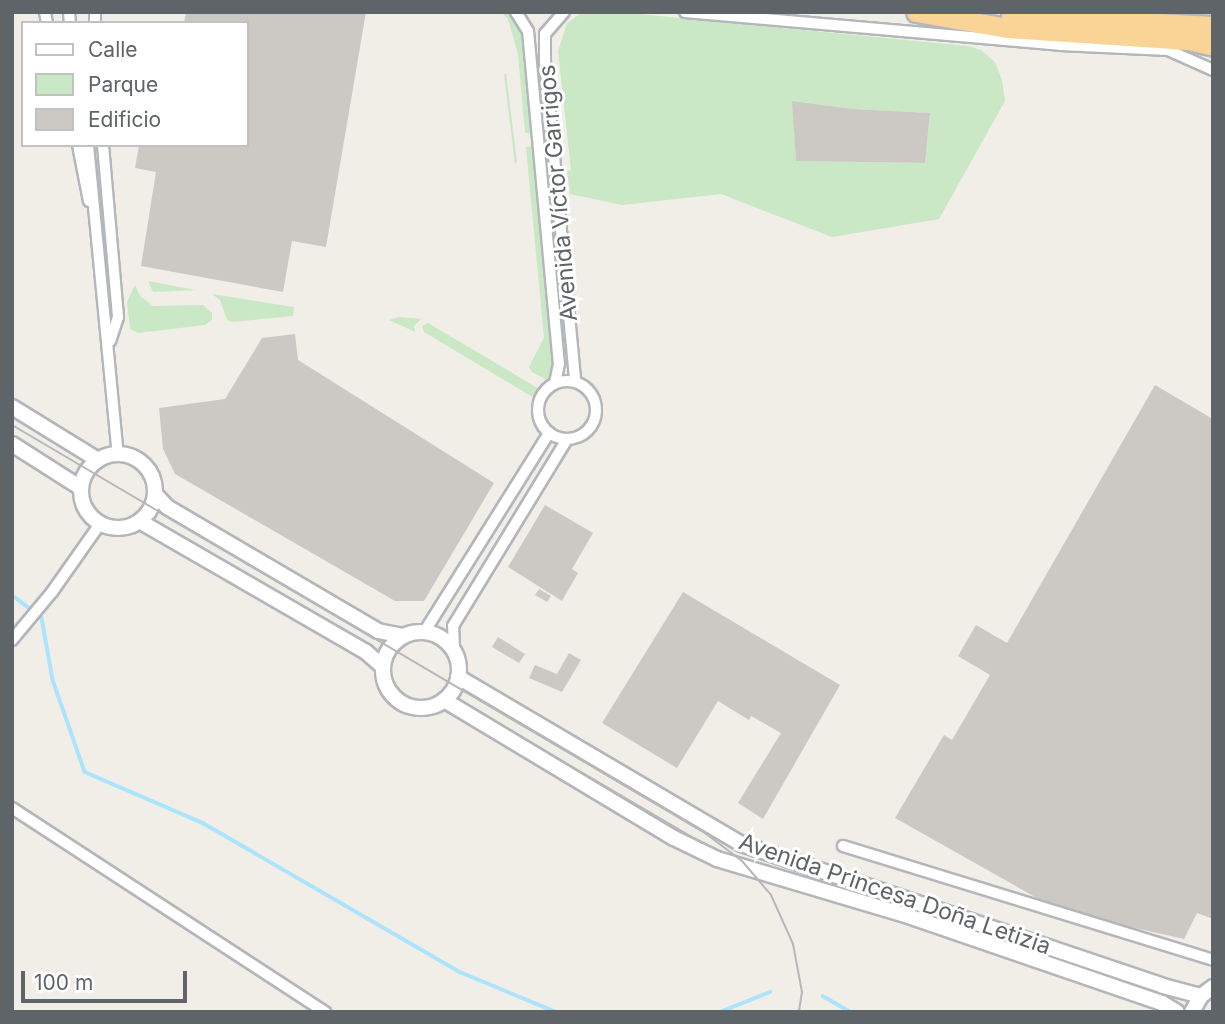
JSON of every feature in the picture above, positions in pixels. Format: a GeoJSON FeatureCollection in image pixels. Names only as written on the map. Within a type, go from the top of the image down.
{"type":"FeatureCollection","features":[{"type":"Feature","properties":{"kind":"highway"},"geometry":{"type":"LineString","coordinates":[[916,12],[1007,28],[1188,40],[1213,46]]}},
{"type":"Feature","properties":{"kind":"highway"},"geometry":{"type":"LineString","coordinates":[[958,12],[1213,26]]}},
{"type":"Feature","properties":{"kind":"street","name":"Avenida Víctor Garrigos"},"geometry":{"type":"LineString","coordinates":[[516,12],[527,31],[530,53],[559,364],[555,383]]}},
{"type":"Feature","properties":{"kind":"street","name":"Avenida Víctor Garrigos"},"geometry":{"type":"LineString","coordinates":[[564,12],[545,34],[545,61],[575,381]]}},
{"type":"Feature","properties":{"kind":"street"},"geometry":{"type":"LineString","coordinates":[[685,12],[1046,44],[1168,50],[1213,70]]}},
{"type":"Feature","properties":{"kind":"street"},"geometry":{"type":"LineString","coordinates":[[78,147],[103,281]]}},
{"type":"Feature","properties":{"kind":"street"},"geometry":{"type":"LineString","coordinates":[[89,147],[118,454]]}},
{"type":"Feature","properties":{"kind":"street"},"geometry":{"type":"LineString","coordinates":[[103,147],[118,317],[108,347]]}},
{"type":"Feature","properties":{"kind":"street"},"geometry":{"type":"LineString","coordinates":[[454,651],[453,626],[567,439],[586,432],[596,412],[591,393],[575,381],[555,383],[546,388],[537,406],[538,416],[549,433],[567,439]]}},
{"type":"Feature","properties":{"kind":"street"},"geometry":{"type":"LineString","coordinates":[[12,407],[98,460]]}},
{"type":"Feature","properties":{"kind":"street"},"geometry":{"type":"LineString","coordinates":[[429,632],[428,626],[549,433]]}},
{"type":"Feature","properties":{"kind":"street"},"geometry":{"type":"LineString","coordinates":[[12,444],[81,488]]}},
{"type":"Feature","properties":{"kind":"street"},"geometry":{"type":"LineString","coordinates":[[118,454],[138,459],[146,466],[152,475],[156,495],[151,510],[141,522],[128,528],[114,529],[100,524],[89,515],[82,502],[81,488],[86,472],[98,460],[118,454]]}},
{"type":"Feature","properties":{"kind":"street"},"geometry":{"type":"LineString","coordinates":[[141,522],[366,652],[382,666],[388,689],[397,700],[408,706],[422,708],[444,701],[453,691],[459,663],[454,651],[441,637],[429,632],[403,636],[378,631],[167,507],[156,495]]}},
{"type":"Feature","properties":{"kind":"street"},"geometry":{"type":"LineString","coordinates":[[12,640],[52,592],[100,524]]}},
{"type":"Feature","properties":{"kind":"street"},"geometry":{"type":"LineString","coordinates":[[382,666],[387,652],[403,636]]}},
{"type":"Feature","properties":{"kind":"street","name":"Avenida Princesa Doña Letizia"},"geometry":{"type":"LineString","coordinates":[[458,677],[742,844],[1163,986],[1207,991]]}},
{"type":"Feature","properties":{"kind":"street","name":"Avenida Princesa Doña Letizia"},"geometry":{"type":"LineString","coordinates":[[444,701],[674,838],[718,859],[902,915],[1162,1003],[1177,1012]]}},
{"type":"Feature","properties":{"kind":"street"},"geometry":{"type":"LineString","coordinates":[[12,808],[325,1012]]}},
{"type":"Feature","properties":{"kind":"street"},"geometry":{"type":"LineString","coordinates":[[843,846],[1213,961]]}},
{"type":"Feature","properties":{"kind":"street"},"geometry":{"type":"LineString","coordinates":[[1192,1012],[1207,991]]}},
{"type":"Feature","properties":{"kind":"green space"},"geometry":{"type":"Polygon","coordinates":[[[501,12],[508,12],[514,19],[524,41],[532,130],[529,134],[525,132],[518,54],[508,19],[501,12]]]}},
{"type":"Feature","properties":{"kind":"green space"},"geometry":{"type":"Polygon","coordinates":[[[583,12],[619,12],[968,46],[981,50],[995,62],[1002,80],[1005,101],[939,219],[832,237],[721,194],[622,205],[570,194],[567,171],[571,170],[558,51],[567,23],[583,12]],[[793,101],[796,161],[925,163],[930,113],[854,109],[793,101]]]}},
{"type":"Feature","properties":{"kind":"green space"},"geometry":{"type":"Polygon","coordinates":[[[506,73],[517,162],[515,164],[504,75],[506,73]]]}},
{"type":"Feature","properties":{"kind":"green space"},"geometry":{"type":"Polygon","coordinates":[[[534,146],[555,369],[551,382],[532,372],[529,367],[544,338],[526,147],[534,146]]]}},
{"type":"Feature","properties":{"kind":"green space"},"geometry":{"type":"Polygon","coordinates":[[[148,281],[196,290],[153,292],[148,281]]]}},
{"type":"Feature","properties":{"kind":"green space"},"geometry":{"type":"Polygon","coordinates":[[[135,285],[140,296],[153,306],[203,305],[212,313],[212,320],[205,325],[138,333],[130,329],[127,302],[135,285]]]}},
{"type":"Feature","properties":{"kind":"green space"},"geometry":{"type":"Polygon","coordinates":[[[212,294],[294,307],[293,316],[232,322],[227,320],[220,300],[212,294]]]}},
{"type":"Feature","properties":{"kind":"green space"},"geometry":{"type":"Polygon","coordinates":[[[399,317],[421,319],[414,326],[415,332],[389,320],[399,317]]]}},
{"type":"Feature","properties":{"kind":"green space"},"geometry":{"type":"Polygon","coordinates":[[[428,323],[541,390],[536,399],[424,332],[422,326],[428,323]]]}},
{"type":"Feature","properties":{"kind":"building"},"geometry":{"type":"Polygon","coordinates":[[[186,12],[366,12],[326,247],[292,241],[283,292],[141,266],[156,172],[135,168],[139,147],[248,147],[248,21],[184,21],[186,12]]]}},
{"type":"Feature","properties":{"kind":"building"},"geometry":{"type":"Polygon","coordinates":[[[792,101],[854,109],[930,113],[925,163],[796,161],[792,101]]]}},
{"type":"Feature","properties":{"kind":"building"},"geometry":{"type":"Polygon","coordinates":[[[295,334],[298,360],[494,483],[424,601],[395,601],[175,474],[163,449],[159,408],[225,399],[262,338],[295,334]]]}},
{"type":"Feature","properties":{"kind":"building"},"geometry":{"type":"Polygon","coordinates":[[[1155,385],[1213,419],[1213,919],[1197,913],[1184,939],[1060,911],[895,818],[944,735],[952,740],[990,675],[958,656],[976,625],[1007,643],[1155,385]]]}},
{"type":"Feature","properties":{"kind":"building"},"geometry":{"type":"Polygon","coordinates":[[[545,505],[593,533],[572,569],[578,573],[562,601],[508,567],[545,505]]]}},
{"type":"Feature","properties":{"kind":"building"},"geometry":{"type":"Polygon","coordinates":[[[539,589],[551,596],[547,602],[535,595],[539,589]]]}},
{"type":"Feature","properties":{"kind":"building"},"geometry":{"type":"Polygon","coordinates":[[[683,592],[840,685],[763,819],[738,803],[781,733],[751,716],[749,720],[718,701],[677,768],[602,723],[683,592]]]}},
{"type":"Feature","properties":{"kind":"building"},"geometry":{"type":"Polygon","coordinates":[[[498,637],[525,654],[519,663],[492,647],[498,637]]]}},
{"type":"Feature","properties":{"kind":"building"},"geometry":{"type":"Polygon","coordinates":[[[569,653],[581,660],[562,692],[529,678],[535,665],[557,674],[569,653]]]}},
{"type":"Feature","properties":{"kind":"waterway"},"geometry":{"type":"LineString","coordinates":[[12,595],[29,608]]}},
{"type":"Feature","properties":{"kind":"waterway"},"geometry":{"type":"LineString","coordinates":[[42,618],[53,680],[85,772],[203,823],[460,972],[556,1012]]}},
{"type":"Feature","properties":{"kind":"waterway"},"geometry":{"type":"LineString","coordinates":[[720,1012],[770,992]]}},
{"type":"Feature","properties":{"kind":"waterway"},"geometry":{"type":"LineString","coordinates":[[823,996],[851,1012]]}},
{"type":"Feature","properties":{"kind":"tram line"},"geometry":{"type":"LineString","coordinates":[[12,425],[705,833],[742,861],[771,895],[793,944],[802,992],[799,1012]]}},
{"type":"Feature","properties":{"kind":"tram line"},"geometry":{"type":"LineString","coordinates":[[581,772],[702,843]]}}]}
